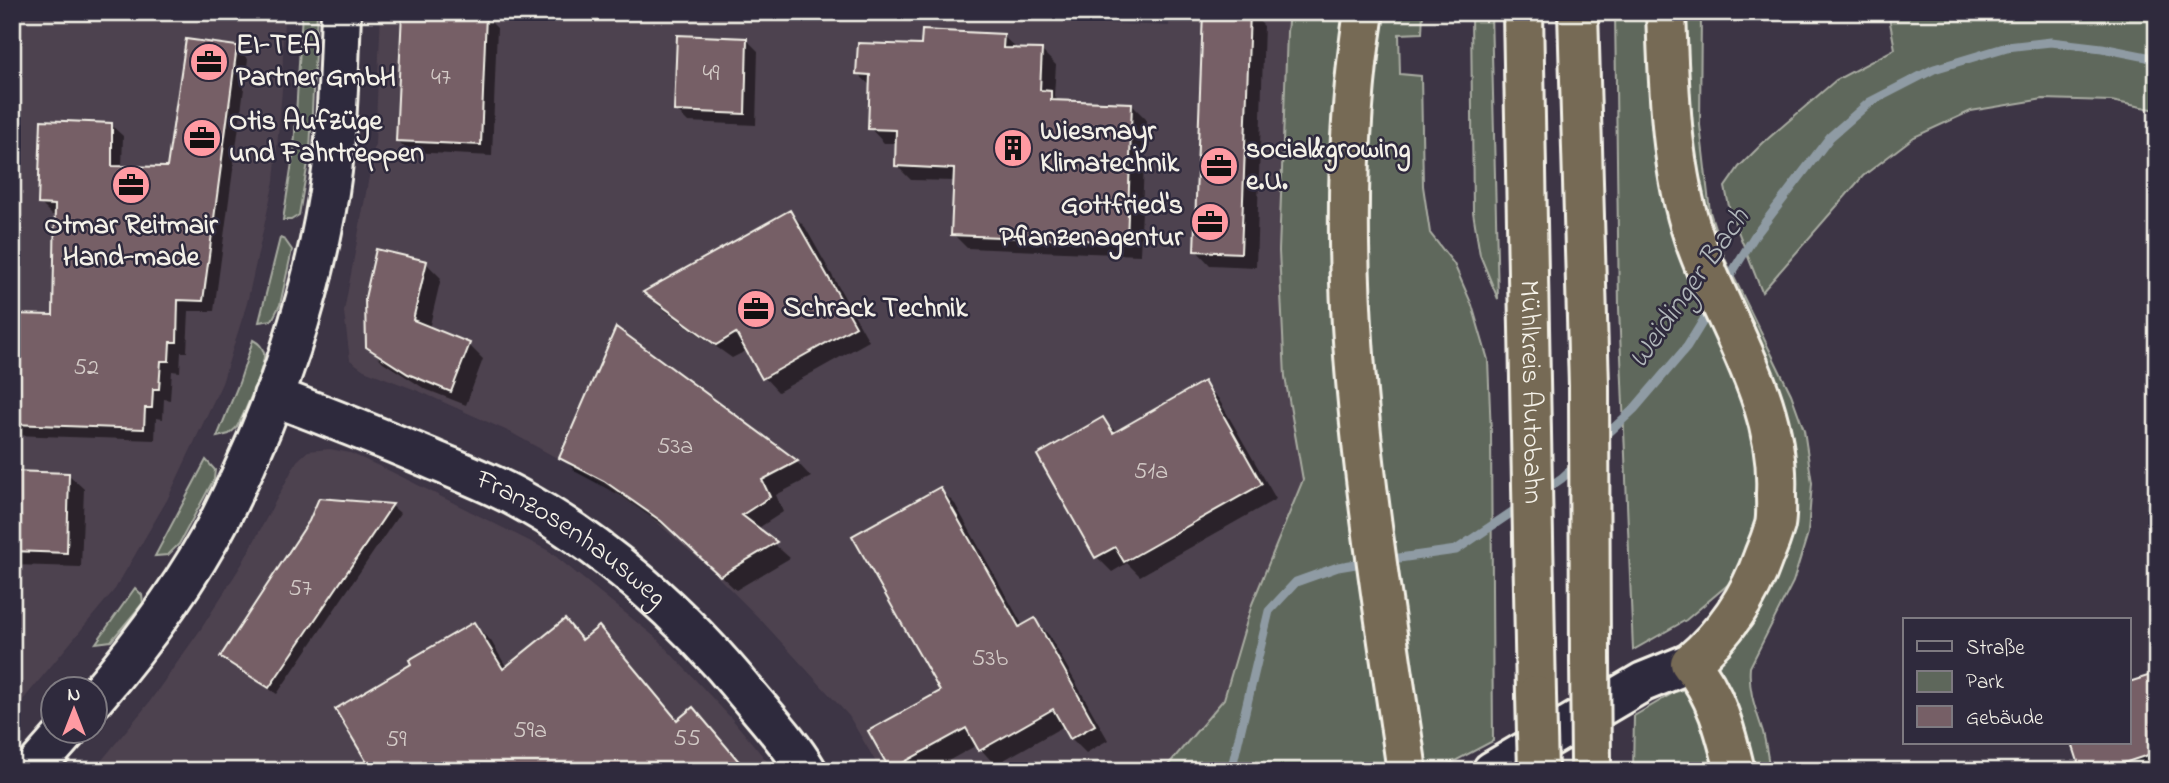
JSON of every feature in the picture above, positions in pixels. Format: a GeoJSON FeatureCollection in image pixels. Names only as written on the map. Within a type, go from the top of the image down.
{"type":"FeatureCollection","features":[{"type":"Feature","properties":{"kind":"highway"},"geometry":{"type":"LineString","coordinates":[[1364,12],[1357,61],[1349,184],[1348,261],[1352,334],[1380,584],[1407,771]]}},
{"type":"Feature","properties":{"kind":"highway","name":"Mühlkreis Autobahn"},"geometry":{"type":"LineString","coordinates":[[1523,12],[1538,771]]}},
{"type":"Feature","properties":{"kind":"highway","name":"Mühlkreis Autobahn"},"geometry":{"type":"LineString","coordinates":[[1578,12],[1589,386],[1591,767]]}},
{"type":"Feature","properties":{"kind":"highway"},"geometry":{"type":"LineString","coordinates":[[1666,12],[1669,100],[1680,185],[1694,238],[1742,347],[1769,420],[1778,466],[1775,524],[1757,575],[1730,624],[1690,663],[1712,695],[1735,771]]}},
{"type":"Feature","properties":{"kind":"street"},"geometry":{"type":"LineString","coordinates":[[108,683],[139,646],[178,589],[220,519],[246,464],[273,396],[308,289],[320,237],[331,171],[341,12]]}},
{"type":"Feature","properties":{"kind":"street","name":"Franzosenhausweg"},"geometry":{"type":"LineString","coordinates":[[273,396],[346,423],[491,485],[569,529],[620,567],[676,616],[730,673],[807,771]]}},
{"type":"Feature","properties":{"kind":"street"},"geometry":{"type":"LineString","coordinates":[[1492,771],[1643,682],[1690,663]]}},
{"type":"Feature","properties":{"kind":"street"},"geometry":{"type":"LineString","coordinates":[[32,771],[56,744]]}},
{"type":"Feature","properties":{"kind":"shaded area"},"geometry":{"type":"Polygon","coordinates":[[[12,12],[284,12],[282,90],[274,181],[247,303],[222,383],[167,500],[115,589],[44,674],[38,674],[38,682],[12,713],[12,12]]]}},
{"type":"Feature","properties":{"kind":"shaded area"},"geometry":{"type":"Polygon","coordinates":[[[381,12],[814,12],[1169,26],[1170,12],[1289,12],[1279,251],[1285,377],[1303,480],[1252,604],[1224,699],[1163,771],[881,771],[849,716],[707,566],[646,513],[584,473],[510,432],[364,370],[350,360],[344,312],[375,144],[381,12]]]}},
{"type":"Feature","properties":{"kind":"shaded area"},"geometry":{"type":"Polygon","coordinates":[[[330,449],[350,453],[392,472],[549,551],[656,638],[732,719],[775,771],[93,771],[148,704],[201,629],[242,564],[297,461],[308,451],[330,449]]]}},
{"type":"Feature","properties":{"kind":"green space"},"geometry":{"type":"Polygon","coordinates":[[[302,12],[317,12],[310,151],[299,215],[291,220],[283,220],[294,150],[302,12]]]}},
{"type":"Feature","properties":{"kind":"green space"},"geometry":{"type":"Polygon","coordinates":[[[1289,12],[1347,12],[1332,207],[1332,325],[1347,489],[1388,761],[1386,771],[1163,771],[1224,699],[1252,604],[1303,480],[1285,377],[1279,251],[1289,12]]]}},
{"type":"Feature","properties":{"kind":"green space"},"geometry":{"type":"Polygon","coordinates":[[[1377,12],[1423,12],[1422,33],[1399,34],[1400,74],[1421,76],[1423,186],[1430,233],[1454,264],[1472,305],[1488,360],[1493,741],[1436,771],[1421,771],[1374,450],[1364,141],[1377,12]]]}},
{"type":"Feature","properties":{"kind":"green space"},"geometry":{"type":"Polygon","coordinates":[[[1471,12],[1491,12],[1498,299],[1480,255],[1473,212],[1471,12]]]}},
{"type":"Feature","properties":{"kind":"green space"},"geometry":{"type":"Polygon","coordinates":[[[1615,12],[1654,12],[1741,381],[1766,473],[1753,548],[1731,582],[1686,620],[1633,650],[1619,308],[1615,12]]]}},
{"type":"Feature","properties":{"kind":"green space"},"geometry":{"type":"Polygon","coordinates":[[[1680,12],[1701,12],[1700,125],[1710,212],[1725,259],[1791,394],[1804,430],[1812,483],[1808,533],[1793,582],[1750,667],[1751,692],[1763,732],[1770,771],[1751,771],[1718,668],[1724,649],[1786,536],[1701,222],[1680,12]]]}},
{"type":"Feature","properties":{"kind":"green space"},"geometry":{"type":"Polygon","coordinates":[[[1888,12],[2157,12],[2157,110],[2111,101],[2043,99],[1971,111],[1914,137],[1863,176],[1762,292],[1730,211],[1725,187],[1739,167],[1763,143],[1836,80],[1895,49],[1888,12]]]}},
{"type":"Feature","properties":{"kind":"green space"},"geometry":{"type":"Polygon","coordinates":[[[280,238],[285,240],[292,250],[280,305],[272,320],[259,322],[280,238]]]}},
{"type":"Feature","properties":{"kind":"green space"},"geometry":{"type":"Polygon","coordinates":[[[253,340],[260,345],[264,353],[258,379],[236,428],[229,434],[217,437],[239,383],[253,340]]]}},
{"type":"Feature","properties":{"kind":"green space"},"geometry":{"type":"Polygon","coordinates":[[[206,460],[215,470],[214,479],[179,544],[168,555],[155,556],[206,460]]]}},
{"type":"Feature","properties":{"kind":"green space"},"geometry":{"type":"Polygon","coordinates":[[[135,588],[142,595],[143,603],[111,641],[96,643],[135,588]]]}},
{"type":"Feature","properties":{"kind":"green space"},"geometry":{"type":"Polygon","coordinates":[[[1687,689],[1697,697],[1722,771],[1633,771],[1634,716],[1675,692],[1687,689]]]}},
{"type":"Feature","properties":{"kind":"building"},"geometry":{"type":"Polygon","coordinates":[[[402,12],[486,14],[481,145],[396,141],[402,12]]]}},
{"type":"Feature","properties":{"kind":"building"},"geometry":{"type":"Polygon","coordinates":[[[1203,12],[1250,12],[1241,253],[1194,251],[1203,12]]]}},
{"type":"Feature","properties":{"kind":"building","name":"Wiesmayr Klimatechnik"},"geometry":{"type":"Polygon","coordinates":[[[922,30],[1004,34],[1003,48],[1042,49],[1040,90],[1051,91],[1051,100],[1132,103],[1127,242],[951,235],[954,169],[895,166],[896,130],[868,129],[870,75],[856,74],[858,43],[921,45],[922,30]]]}},
{"type":"Feature","properties":{"kind":"building"},"geometry":{"type":"Polygon","coordinates":[[[677,35],[747,38],[745,114],[674,111],[677,35]]]}},
{"type":"Feature","properties":{"kind":"building"},"geometry":{"type":"Polygon","coordinates":[[[186,39],[237,46],[203,301],[178,300],[177,342],[170,342],[169,361],[161,361],[159,389],[153,389],[152,408],[145,408],[144,429],[12,424],[12,314],[53,315],[55,205],[38,204],[41,120],[112,123],[112,166],[167,167],[186,39]]]}},
{"type":"Feature","properties":{"kind":"building","name":"Schrack Technik"},"geometry":{"type":"Polygon","coordinates":[[[790,210],[856,326],[762,379],[736,333],[716,345],[643,292],[790,210]]]}},
{"type":"Feature","properties":{"kind":"building"},"geometry":{"type":"Polygon","coordinates":[[[376,249],[427,261],[413,320],[470,343],[451,392],[408,374],[366,347],[365,298],[376,249]]]}},
{"type":"Feature","properties":{"kind":"building"},"geometry":{"type":"Polygon","coordinates":[[[616,327],[798,461],[762,480],[770,497],[742,515],[777,542],[720,576],[661,521],[604,481],[559,458],[616,327]]]}},
{"type":"Feature","properties":{"kind":"building"},"geometry":{"type":"Polygon","coordinates":[[[1204,381],[1262,484],[1124,562],[1115,547],[1095,558],[1037,455],[1103,417],[1113,433],[1204,381]]]}},
{"type":"Feature","properties":{"kind":"building"},"geometry":{"type":"Polygon","coordinates":[[[12,471],[69,473],[67,553],[12,551],[12,471]]]}},
{"type":"Feature","properties":{"kind":"building"},"geometry":{"type":"Polygon","coordinates":[[[940,487],[1019,627],[1035,618],[1095,725],[1070,739],[1053,709],[979,751],[966,728],[890,770],[868,731],[940,691],[852,536],[940,487]]]}},
{"type":"Feature","properties":{"kind":"building"},"geometry":{"type":"Polygon","coordinates":[[[319,498],[393,504],[269,688],[220,657],[309,521],[319,498]]]}},
{"type":"Feature","properties":{"kind":"building"},"geometry":{"type":"Polygon","coordinates":[[[565,619],[582,640],[599,626],[677,720],[693,707],[747,771],[372,771],[335,709],[411,664],[409,660],[474,622],[503,669],[565,619]]]}},
{"type":"Feature","properties":{"kind":"building"},"geometry":{"type":"Polygon","coordinates":[[[2157,673],[2157,752],[2100,771],[2081,771],[2072,744],[2130,744],[2130,682],[2157,673]]]}},
{"type":"Feature","properties":{"kind":"waterway","name":"Weidinger Bach"},"geometry":{"type":"LineString","coordinates":[[1725,284],[1754,237],[1830,137],[1870,102],[1934,69],[2007,47],[2051,42],[2102,48],[2157,59]]}},
{"type":"Feature","properties":{"kind":"waterway","name":"Weidinger Bach"},"geometry":{"type":"LineString","coordinates":[[1602,439],[1634,409],[1687,347],[1711,308]]}},
{"type":"Feature","properties":{"kind":"waterway","name":"Weidinger Bach"},"geometry":{"type":"LineString","coordinates":[[1542,492],[1577,464]]}},
{"type":"Feature","properties":{"kind":"waterway","name":"Weidinger Bach"},"geometry":{"type":"LineString","coordinates":[[1385,560],[1456,550],[1521,506]]}},
{"type":"Feature","properties":{"kind":"waterway","name":"Weidinger Bach"},"geometry":{"type":"LineString","coordinates":[[1231,771],[1269,611],[1296,582],[1338,567],[1368,562]]}},
{"type":"Feature","properties":{"kind":"place","name":"EI-TEA Partner GmbH"},"geometry":{"type":"Point","coordinates":[209,62]}},
{"type":"Feature","properties":{"kind":"place","name":"Otis Aufzüge und Fahrtreppen"},"geometry":{"type":"Point","coordinates":[202,138]}},
{"type":"Feature","properties":{"kind":"place","name":"Wiesmayr Klimatechnik"},"geometry":{"type":"Point","coordinates":[1013,148]}},
{"type":"Feature","properties":{"kind":"place","name":"social&growing e.U."},"geometry":{"type":"Point","coordinates":[1219,166]}},
{"type":"Feature","properties":{"kind":"place","name":"Otmar Reitmair Hand-made"},"geometry":{"type":"Point","coordinates":[131,185]}},
{"type":"Feature","properties":{"kind":"place","name":"Gottfried's Pflanzenagentur"},"geometry":{"type":"Point","coordinates":[1210,222]}},
{"type":"Feature","properties":{"kind":"place","name":"Schrack Technik"},"geometry":{"type":"Point","coordinates":[756,309]}}]}
